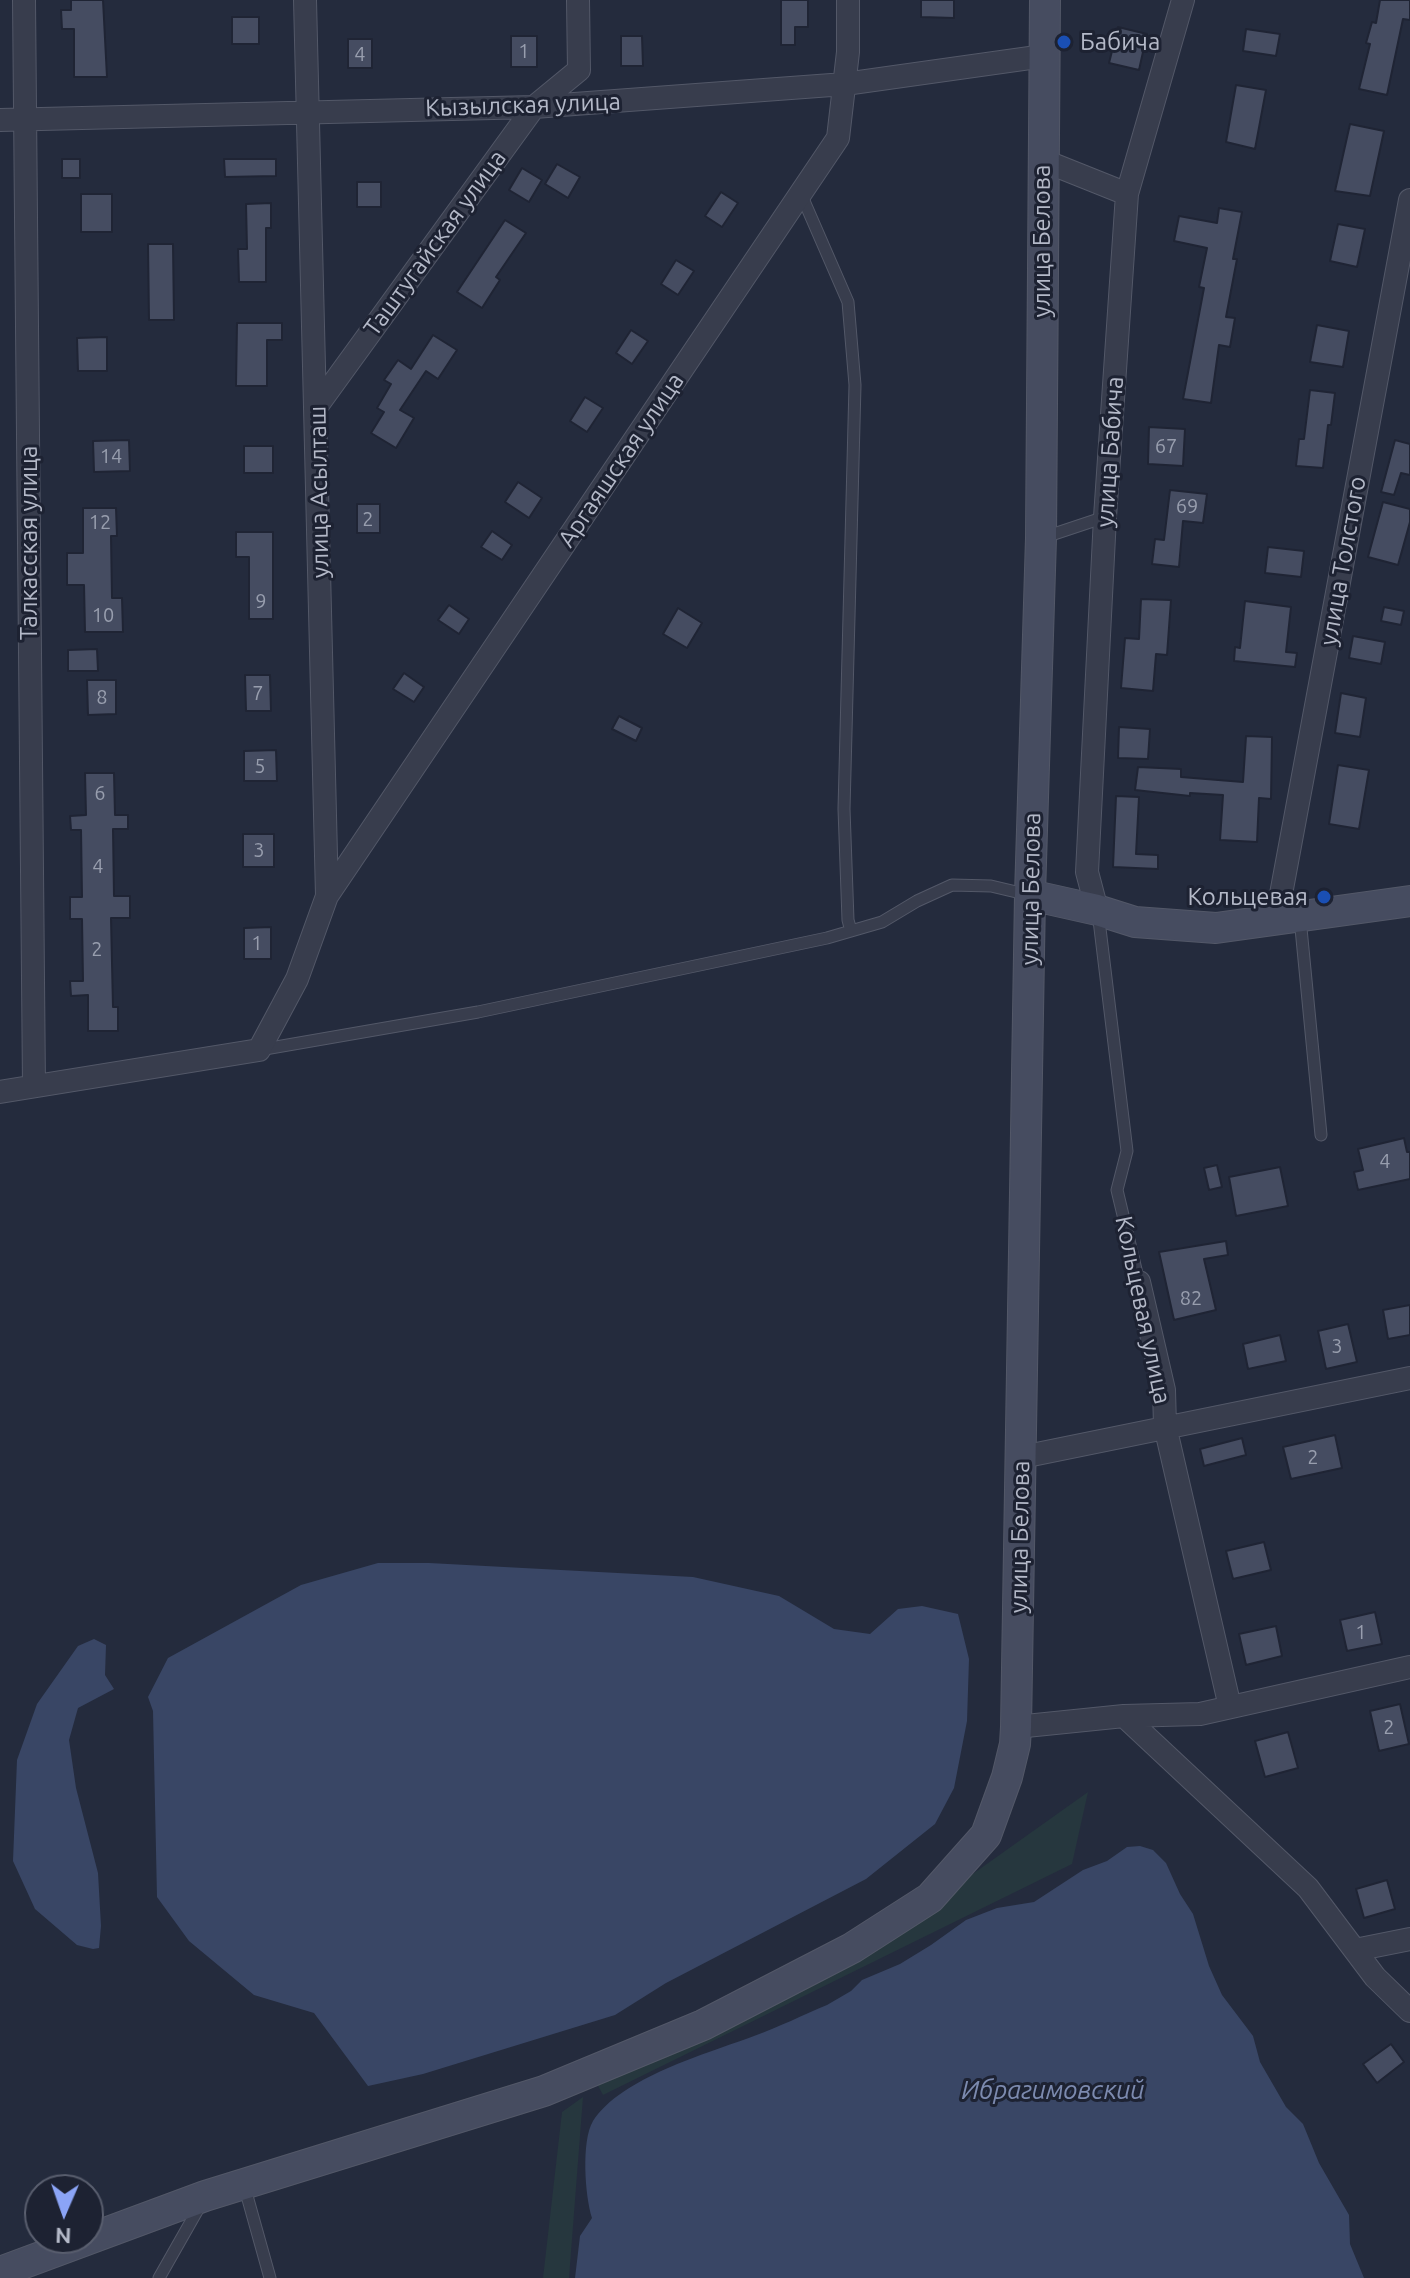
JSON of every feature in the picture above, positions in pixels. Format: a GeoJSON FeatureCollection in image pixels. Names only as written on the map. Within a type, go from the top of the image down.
{"type":"FeatureCollection","features":[{"type":"Feature","properties":{"kind":"main road","name":"улица Белова"},"geometry":{"type":"LineString","coordinates":[[0,2272],[205,2196],[544,2091],[703,2025],[852,1948],[930,1898],[986,1835],[1007,1777],[1016,1727],[1030,895],[1041,538],[1045,0]]}},
{"type":"Feature","properties":{"kind":"main road"},"geometry":{"type":"LineString","coordinates":[[1030,895],[1135,922],[1216,928],[1410,901]]}},
{"type":"Feature","properties":{"kind":"street","name":"Талкасская улица"},"geometry":{"type":"LineString","coordinates":[[24,0],[34,1086]]}},
{"type":"Feature","properties":{"kind":"street","name":"улица Асылташ"},"geometry":{"type":"LineString","coordinates":[[259,1050],[297,979],[327,896],[305,0]]}},
{"type":"Feature","properties":{"kind":"street","name":"Таштугайская улица"},"geometry":{"type":"LineString","coordinates":[[317,406],[534,107],[579,70],[578,0]]}},
{"type":"Feature","properties":{"kind":"street","name":"Аргаяшская улица"},"geometry":{"type":"LineString","coordinates":[[327,896],[838,138],[848,52],[848,0]]}},
{"type":"Feature","properties":{"kind":"street","name":"улица Бабича"},"geometry":{"type":"LineString","coordinates":[[1097,910],[1087,872],[1105,517],[1127,194],[1183,0]]}},
{"type":"Feature","properties":{"kind":"street","name":"Кызылская улица"},"geometry":{"type":"LineString","coordinates":[[0,120],[534,107],[845,84],[1044,56]]}},
{"type":"Feature","properties":{"kind":"street"},"geometry":{"type":"LineString","coordinates":[[1042,160],[1127,194]]}},
{"type":"Feature","properties":{"kind":"street","name":"улица Толстого"},"geometry":{"type":"LineString","coordinates":[[1288,920],[1410,200]]}},
{"type":"Feature","properties":{"kind":"street"},"geometry":{"type":"LineString","coordinates":[[0,1092],[259,1050]]}},
{"type":"Feature","properties":{"kind":"street","name":"Кольцевая улица"},"geometry":{"type":"LineString","coordinates":[[1139,1282],[1164,1390],[1165,1426],[1230,1707]]}},
{"type":"Feature","properties":{"kind":"street"},"geometry":{"type":"LineString","coordinates":[[1022,1457],[1410,1378]]}},
{"type":"Feature","properties":{"kind":"street"},"geometry":{"type":"LineString","coordinates":[[1016,1727],[1124,1716],[1200,1714],[1410,1667]]}},
{"type":"Feature","properties":{"kind":"street"},"geometry":{"type":"LineString","coordinates":[[1124,1716],[1308,1888],[1375,1977],[1410,2011]]}},
{"type":"Feature","properties":{"kind":"street"},"geometry":{"type":"LineString","coordinates":[[1355,1950],[1410,1939]]}},
{"type":"Feature","properties":{"kind":"lane"},"geometry":{"type":"LineString","coordinates":[[801,193],[848,302],[855,385],[844,809],[851,931]]}},
{"type":"Feature","properties":{"kind":"lane"},"geometry":{"type":"LineString","coordinates":[[1041,538],[1105,517]]}},
{"type":"Feature","properties":{"kind":"lane"},"geometry":{"type":"LineString","coordinates":[[259,1050],[478,1012],[851,931],[882,922],[952,885],[991,886],[1030,895]]}},
{"type":"Feature","properties":{"kind":"lane","name":"Кольцевая улица"},"geometry":{"type":"LineString","coordinates":[[1097,910],[1127,1151],[1117,1190],[1139,1282]]}},
{"type":"Feature","properties":{"kind":"lane"},"geometry":{"type":"LineString","coordinates":[[1288,920],[1321,1135]]}},
{"type":"Feature","properties":{"kind":"lane"},"geometry":{"type":"LineString","coordinates":[[243,2184],[270,2278]]}},
{"type":"Feature","properties":{"kind":"lane"},"geometry":{"type":"LineString","coordinates":[[159,2278],[205,2196]]}},
{"type":"Feature","properties":{"kind":"shaded area"},"geometry":{"type":"Polygon","coordinates":[[[1088,1792],[1072,1864],[603,2095],[594,2078],[946,1893],[1088,1792]]]}},
{"type":"Feature","properties":{"kind":"shaded area"},"geometry":{"type":"Polygon","coordinates":[[[583,2097],[569,2278],[543,2278],[562,2112],[583,2097]]]}},
{"type":"Feature","properties":{"kind":"water"},"geometry":{"type":"Polygon","coordinates":[[[378,1563],[693,1577],[779,1596],[834,1629],[870,1634],[898,1609],[922,1606],[958,1614],[969,1659],[967,1721],[954,1788],[935,1824],[866,1879],[666,1983],[615,2015],[423,2074],[368,2086],[314,2013],[254,1995],[189,1941],[157,1897],[153,1711],[148,1697],[168,1658],[301,1585],[378,1563]]]}},
{"type":"Feature","properties":{"kind":"water"},"geometry":{"type":"Polygon","coordinates":[[[94,1639],[106,1645],[105,1675],[114,1689],[78,1708],[69,1740],[76,1788],[98,1873],[101,1926],[99,1948],[93,1949],[77,1945],[35,1909],[13,1861],[17,1760],[37,1704],[78,1646],[94,1639]]]}},
{"type":"Feature","properties":{"kind":"water","name":"Ибрагимовский"},"geometry":{"type":"Polygon","coordinates":[[[1140,1846],[1153,1850],[1166,1863],[1193,1914],[1209,1966],[1222,1995],[1253,2036],[1260,2062],[1286,2107],[1303,2124],[1319,2163],[1349,2215],[1350,2244],[1364,2278],[575,2278],[580,2236],[592,2218],[585,2169],[589,2130],[606,2105],[666,2069],[827,2005],[851,1991],[862,1980],[900,1964],[966,1920],[997,1908],[1034,1902],[1083,1870],[1107,1861],[1127,1847],[1140,1846]]]}},
{"type":"Feature","properties":{"kind":"building"},"geometry":{"type":"Polygon","coordinates":[[[71,0],[103,0],[107,77],[74,77],[74,29],[62,29],[61,10],[71,10],[71,0]]]}},
{"type":"Feature","properties":{"kind":"building"},"geometry":{"type":"Polygon","coordinates":[[[781,0],[808,0],[808,27],[795,27],[795,45],[781,45],[781,0]]]}},
{"type":"Feature","properties":{"kind":"building"},"geometry":{"type":"Polygon","coordinates":[[[921,0],[954,0],[954,18],[921,17],[921,0]]]}},
{"type":"Feature","properties":{"kind":"building"},"geometry":{"type":"Polygon","coordinates":[[[1380,0],[1410,0],[1410,20],[1403,19],[1387,95],[1359,89],[1370,44],[1366,43],[1372,22],[1376,23],[1380,0]]]}},
{"type":"Feature","properties":{"kind":"building"},"geometry":{"type":"Polygon","coordinates":[[[232,17],[259,17],[259,44],[232,44],[232,17]]]}},
{"type":"Feature","properties":{"kind":"building"},"geometry":{"type":"Polygon","coordinates":[[[1118,27],[1147,34],[1139,70],[1109,63],[1118,27]]]}},
{"type":"Feature","properties":{"kind":"building"},"geometry":{"type":"Polygon","coordinates":[[[1246,29],[1280,34],[1276,56],[1243,51],[1246,29]]]}},
{"type":"Feature","properties":{"kind":"building"},"geometry":{"type":"Polygon","coordinates":[[[511,36],[537,36],[537,67],[511,67],[511,36]]]}},
{"type":"Feature","properties":{"kind":"building"},"geometry":{"type":"Polygon","coordinates":[[[621,36],[642,36],[643,66],[621,66],[621,36]]]}},
{"type":"Feature","properties":{"kind":"building"},"geometry":{"type":"Polygon","coordinates":[[[348,39],[372,39],[372,68],[348,68],[348,39]]]}},
{"type":"Feature","properties":{"kind":"building"},"geometry":{"type":"Polygon","coordinates":[[[1236,85],[1266,90],[1255,149],[1226,142],[1236,85]]]}},
{"type":"Feature","properties":{"kind":"building"},"geometry":{"type":"Polygon","coordinates":[[[1350,124],[1384,131],[1370,196],[1335,191],[1350,124]]]}},
{"type":"Feature","properties":{"kind":"building"},"geometry":{"type":"Polygon","coordinates":[[[62,159],[80,159],[80,178],[62,178],[62,159]]]}},
{"type":"Feature","properties":{"kind":"building"},"geometry":{"type":"Polygon","coordinates":[[[224,159],[276,159],[276,176],[225,177],[224,159]]]}},
{"type":"Feature","properties":{"kind":"building"},"geometry":{"type":"Polygon","coordinates":[[[557,164],[580,177],[568,198],[545,184],[557,164]]]}},
{"type":"Feature","properties":{"kind":"building"},"geometry":{"type":"Polygon","coordinates":[[[522,168],[542,180],[529,202],[509,190],[522,168]]]}},
{"type":"Feature","properties":{"kind":"building"},"geometry":{"type":"Polygon","coordinates":[[[357,182],[381,182],[381,207],[357,207],[357,182]]]}},
{"type":"Feature","properties":{"kind":"building"},"geometry":{"type":"Polygon","coordinates":[[[721,192],[738,203],[722,227],[705,216],[721,192]]]}},
{"type":"Feature","properties":{"kind":"building"},"geometry":{"type":"Polygon","coordinates":[[[81,194],[112,194],[112,232],[81,232],[81,194]]]}},
{"type":"Feature","properties":{"kind":"building"},"geometry":{"type":"Polygon","coordinates":[[[271,203],[271,228],[266,228],[266,282],[239,282],[238,249],[247,249],[246,204],[271,203]]]}},
{"type":"Feature","properties":{"kind":"building"},"geometry":{"type":"Polygon","coordinates":[[[1219,208],[1242,212],[1226,317],[1235,318],[1230,347],[1219,345],[1211,403],[1183,399],[1204,288],[1199,287],[1207,248],[1174,241],[1179,216],[1217,223],[1219,208]]]}},
{"type":"Feature","properties":{"kind":"building"},"geometry":{"type":"Polygon","coordinates":[[[505,220],[526,233],[496,277],[500,280],[482,308],[457,292],[505,220]]]}},
{"type":"Feature","properties":{"kind":"building"},"geometry":{"type":"Polygon","coordinates":[[[1338,224],[1365,229],[1357,267],[1330,261],[1338,224]]]}},
{"type":"Feature","properties":{"kind":"building"},"geometry":{"type":"Polygon","coordinates":[[[148,244],[173,244],[174,320],[149,320],[148,244]]]}},
{"type":"Feature","properties":{"kind":"building"},"geometry":{"type":"Polygon","coordinates":[[[676,260],[694,271],[678,295],[661,284],[676,260]]]}},
{"type":"Feature","properties":{"kind":"building"},"geometry":{"type":"Polygon","coordinates":[[[237,323],[282,323],[282,340],[267,340],[267,386],[236,386],[237,323]]]}},
{"type":"Feature","properties":{"kind":"building"},"geometry":{"type":"Polygon","coordinates":[[[1317,325],[1349,331],[1343,367],[1310,362],[1317,325]]]}},
{"type":"Feature","properties":{"kind":"building"},"geometry":{"type":"Polygon","coordinates":[[[631,330],[648,341],[632,364],[616,353],[631,330]]]}},
{"type":"Feature","properties":{"kind":"building"},"geometry":{"type":"Polygon","coordinates":[[[433,335],[457,350],[438,379],[426,371],[400,410],[414,418],[396,448],[371,433],[384,412],[377,408],[391,384],[384,380],[398,360],[411,369],[433,335]]]}},
{"type":"Feature","properties":{"kind":"building"},"geometry":{"type":"Polygon","coordinates":[[[107,337],[107,371],[78,371],[77,338],[107,337]]]}},
{"type":"Feature","properties":{"kind":"building"},"geometry":{"type":"Polygon","coordinates":[[[1310,390],[1335,393],[1323,468],[1296,466],[1299,439],[1304,439],[1310,390]]]}},
{"type":"Feature","properties":{"kind":"building"},"geometry":{"type":"Polygon","coordinates":[[[585,397],[603,408],[587,432],[570,421],[585,397]]]}},
{"type":"Feature","properties":{"kind":"building"},"geometry":{"type":"Polygon","coordinates":[[[1149,427],[1185,429],[1183,466],[1148,464],[1149,427]]]}},
{"type":"Feature","properties":{"kind":"building"},"geometry":{"type":"Polygon","coordinates":[[[129,440],[130,471],[94,472],[93,441],[129,440]]]}},
{"type":"Feature","properties":{"kind":"building"},"geometry":{"type":"Polygon","coordinates":[[[1395,440],[1410,444],[1410,475],[1401,473],[1394,495],[1381,492],[1395,440]]]}},
{"type":"Feature","properties":{"kind":"building"},"geometry":{"type":"Polygon","coordinates":[[[244,446],[273,446],[273,473],[244,473],[244,446]]]}},
{"type":"Feature","properties":{"kind":"building"},"geometry":{"type":"Polygon","coordinates":[[[518,482],[542,498],[529,518],[505,502],[518,482]]]}},
{"type":"Feature","properties":{"kind":"building"},"geometry":{"type":"Polygon","coordinates":[[[1170,490],[1207,494],[1203,523],[1183,521],[1179,567],[1152,564],[1155,539],[1164,540],[1170,490]]]}},
{"type":"Feature","properties":{"kind":"building"},"geometry":{"type":"Polygon","coordinates":[[[1383,502],[1410,509],[1410,522],[1398,565],[1368,557],[1383,502]]]}},
{"type":"Feature","properties":{"kind":"building"},"geometry":{"type":"Polygon","coordinates":[[[357,504],[380,504],[380,533],[357,533],[357,504]]]}},
{"type":"Feature","properties":{"kind":"building"},"geometry":{"type":"Polygon","coordinates":[[[83,508],[116,508],[117,536],[111,536],[112,598],[122,598],[123,632],[85,632],[84,585],[67,585],[67,553],[83,553],[83,508]]]}},
{"type":"Feature","properties":{"kind":"building"},"geometry":{"type":"Polygon","coordinates":[[[492,531],[512,545],[502,560],[481,547],[492,531]]]}},
{"type":"Feature","properties":{"kind":"building"},"geometry":{"type":"Polygon","coordinates":[[[236,532],[273,532],[273,619],[249,619],[249,557],[236,557],[236,532]]]}},
{"type":"Feature","properties":{"kind":"building"},"geometry":{"type":"Polygon","coordinates":[[[1268,547],[1304,551],[1301,577],[1265,573],[1268,547]]]}},
{"type":"Feature","properties":{"kind":"building"},"geometry":{"type":"Polygon","coordinates":[[[1141,599],[1171,600],[1167,655],[1156,654],[1153,691],[1121,688],[1125,638],[1139,639],[1141,599]]]}},
{"type":"Feature","properties":{"kind":"building"},"geometry":{"type":"Polygon","coordinates":[[[1245,601],[1291,607],[1286,652],[1297,653],[1295,667],[1234,661],[1235,647],[1240,648],[1245,601]]]}},
{"type":"Feature","properties":{"kind":"building"},"geometry":{"type":"Polygon","coordinates":[[[449,605],[469,619],[459,634],[438,620],[449,605]]]}},
{"type":"Feature","properties":{"kind":"building"},"geometry":{"type":"Polygon","coordinates":[[[1384,607],[1404,611],[1401,625],[1381,621],[1384,607]]]}},
{"type":"Feature","properties":{"kind":"building"},"geometry":{"type":"Polygon","coordinates":[[[678,608],[702,623],[687,648],[663,634],[678,608]]]}},
{"type":"Feature","properties":{"kind":"building"},"geometry":{"type":"Polygon","coordinates":[[[1353,636],[1385,642],[1381,664],[1349,658],[1353,636]]]}},
{"type":"Feature","properties":{"kind":"building"},"geometry":{"type":"Polygon","coordinates":[[[97,649],[98,671],[68,671],[68,650],[97,649]]]}},
{"type":"Feature","properties":{"kind":"building"},"geometry":{"type":"Polygon","coordinates":[[[404,673],[424,687],[414,702],[393,689],[404,673]]]}},
{"type":"Feature","properties":{"kind":"building"},"geometry":{"type":"Polygon","coordinates":[[[245,675],[270,675],[271,711],[246,711],[245,675]]]}},
{"type":"Feature","properties":{"kind":"building"},"geometry":{"type":"Polygon","coordinates":[[[87,680],[116,680],[116,714],[88,715],[87,680]]]}},
{"type":"Feature","properties":{"kind":"building"},"geometry":{"type":"Polygon","coordinates":[[[1341,693],[1366,698],[1360,737],[1335,733],[1341,693]]]}},
{"type":"Feature","properties":{"kind":"building"},"geometry":{"type":"Polygon","coordinates":[[[619,716],[642,728],[636,741],[612,729],[619,716]]]}},
{"type":"Feature","properties":{"kind":"building"},"geometry":{"type":"Polygon","coordinates":[[[1119,727],[1150,729],[1148,759],[1118,758],[1119,727]]]}},
{"type":"Feature","properties":{"kind":"building"},"geometry":{"type":"Polygon","coordinates":[[[1246,736],[1272,737],[1271,799],[1259,798],[1257,842],[1220,840],[1223,795],[1190,793],[1190,796],[1135,790],[1138,767],[1181,769],[1181,777],[1243,782],[1246,736]]]}},
{"type":"Feature","properties":{"kind":"building"},"geometry":{"type":"Polygon","coordinates":[[[276,750],[277,781],[244,781],[244,751],[276,750]]]}},
{"type":"Feature","properties":{"kind":"building"},"geometry":{"type":"Polygon","coordinates":[[[1338,765],[1369,770],[1359,829],[1329,824],[1338,765]]]}},
{"type":"Feature","properties":{"kind":"building"},"geometry":{"type":"Polygon","coordinates":[[[85,773],[114,773],[115,815],[128,815],[128,829],[113,829],[114,896],[130,896],[130,918],[111,918],[113,1007],[118,1007],[118,1031],[88,1031],[88,995],[71,996],[70,981],[83,981],[82,919],[70,919],[70,897],[82,897],[81,830],[71,830],[70,816],[86,815],[85,773]]]}},
{"type":"Feature","properties":{"kind":"building"},"geometry":{"type":"Polygon","coordinates":[[[1116,796],[1139,797],[1136,854],[1158,855],[1158,869],[1113,867],[1116,796]]]}},
{"type":"Feature","properties":{"kind":"building"},"geometry":{"type":"Polygon","coordinates":[[[243,834],[274,834],[274,867],[243,867],[243,834]]]}},
{"type":"Feature","properties":{"kind":"building"},"geometry":{"type":"Polygon","coordinates":[[[271,927],[271,959],[244,959],[244,928],[271,927]]]}},
{"type":"Feature","properties":{"kind":"building"},"geometry":{"type":"Polygon","coordinates":[[[1404,1138],[1407,1152],[1410,1152],[1410,1179],[1358,1190],[1354,1172],[1363,1170],[1358,1149],[1404,1138]]]}},
{"type":"Feature","properties":{"kind":"building"},"geometry":{"type":"Polygon","coordinates":[[[1217,1165],[1222,1187],[1209,1190],[1204,1168],[1217,1165]]]}},
{"type":"Feature","properties":{"kind":"building"},"geometry":{"type":"Polygon","coordinates":[[[1280,1167],[1288,1206],[1236,1216],[1229,1177],[1280,1167]]]}},
{"type":"Feature","properties":{"kind":"building"},"geometry":{"type":"Polygon","coordinates":[[[1226,1241],[1228,1255],[1204,1259],[1216,1310],[1174,1320],[1159,1252],[1226,1241]]]}},
{"type":"Feature","properties":{"kind":"building"},"geometry":{"type":"Polygon","coordinates":[[[1410,1305],[1410,1335],[1388,1339],[1383,1310],[1410,1305]]]}},
{"type":"Feature","properties":{"kind":"building"},"geometry":{"type":"Polygon","coordinates":[[[1348,1324],[1357,1362],[1326,1369],[1318,1331],[1348,1324]]]}},
{"type":"Feature","properties":{"kind":"building"},"geometry":{"type":"Polygon","coordinates":[[[1280,1335],[1286,1361],[1248,1369],[1243,1344],[1280,1335]]]}},
{"type":"Feature","properties":{"kind":"building"},"geometry":{"type":"Polygon","coordinates":[[[1335,1435],[1342,1468],[1291,1479],[1283,1447],[1335,1435]]]}},
{"type":"Feature","properties":{"kind":"building"},"geometry":{"type":"Polygon","coordinates":[[[1242,1438],[1246,1455],[1204,1466],[1200,1449],[1242,1438]]]}},
{"type":"Feature","properties":{"kind":"building"},"geometry":{"type":"Polygon","coordinates":[[[1264,1542],[1271,1570],[1233,1579],[1226,1551],[1264,1542]]]}},
{"type":"Feature","properties":{"kind":"building"},"geometry":{"type":"Polygon","coordinates":[[[1375,1612],[1382,1644],[1347,1651],[1340,1620],[1375,1612]]]}},
{"type":"Feature","properties":{"kind":"building"},"geometry":{"type":"Polygon","coordinates":[[[1276,1626],[1282,1656],[1246,1665],[1239,1634],[1276,1626]]]}},
{"type":"Feature","properties":{"kind":"building"},"geometry":{"type":"Polygon","coordinates":[[[1400,1704],[1409,1744],[1379,1751],[1370,1711],[1400,1704]]]}},
{"type":"Feature","properties":{"kind":"building"},"geometry":{"type":"Polygon","coordinates":[[[1288,1732],[1298,1768],[1265,1777],[1255,1741],[1288,1732]]]}},
{"type":"Feature","properties":{"kind":"building"},"geometry":{"type":"Polygon","coordinates":[[[1387,1880],[1395,1909],[1364,1918],[1356,1889],[1387,1880]]]}},
{"type":"Feature","properties":{"kind":"building"},"geometry":{"type":"Polygon","coordinates":[[[1391,2044],[1404,2062],[1377,2083],[1363,2064],[1391,2044]]]}},
{"type":"Feature","properties":{"kind":"place","name":"Бабича"},"geometry":{"type":"Point","coordinates":[1064,42]}},
{"type":"Feature","properties":{"kind":"place","name":"Кольцевая"},"geometry":{"type":"Point","coordinates":[1324,897]}}]}
